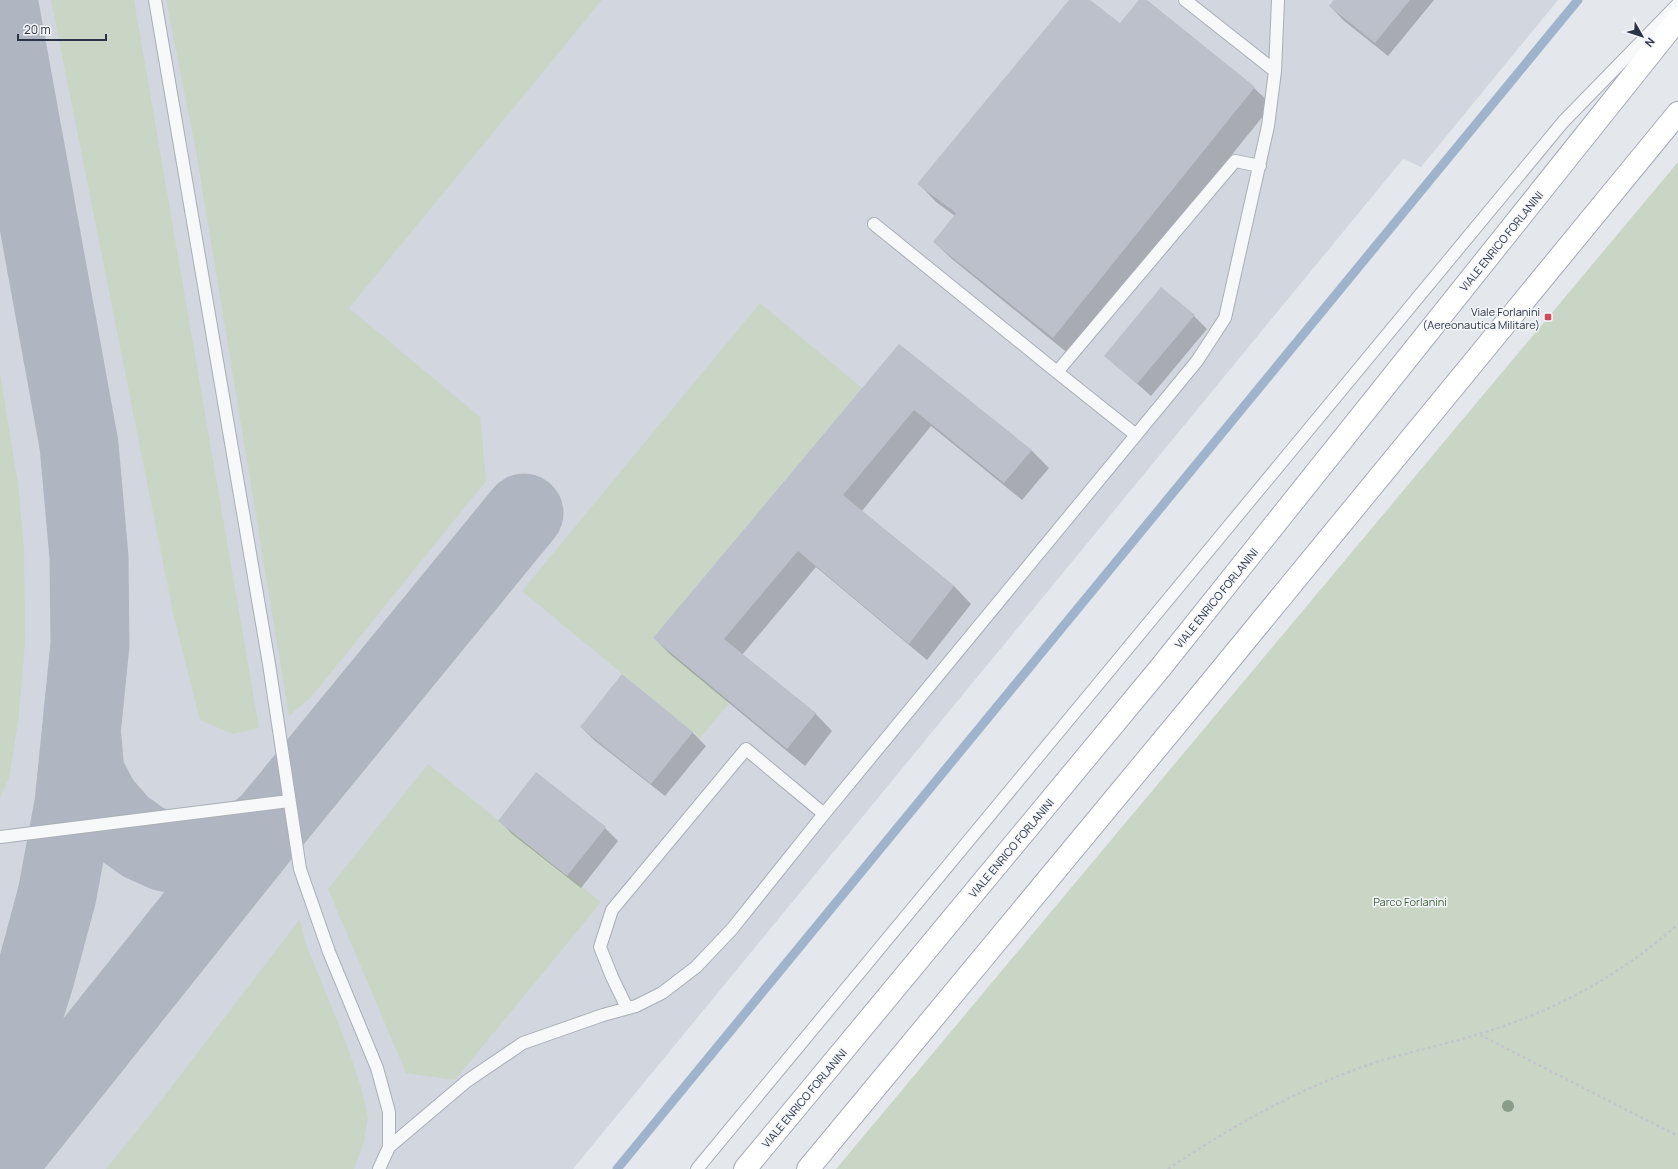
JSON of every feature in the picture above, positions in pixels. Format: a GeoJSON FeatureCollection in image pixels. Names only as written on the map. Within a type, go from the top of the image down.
{"type":"FeatureCollection","features":[{"type":"Feature","properties":{"kind":"main road","name":"VIALE ENRICO FORLANINI"},"geometry":{"type":"LineString","coordinates":[[745,1169],[1161,667],[1678,19]]}},
{"type":"Feature","properties":{"kind":"main road"},"geometry":{"type":"LineString","coordinates":[[808,1169],[1199,697],[1678,113]]}},
{"type":"Feature","properties":{"kind":"lane"},"geometry":{"type":"LineString","coordinates":[[155,0],[268,656],[300,869],[329,952],[377,1068],[389,1112],[389,1147],[379,1169]]}},
{"type":"Feature","properties":{"kind":"lane"},"geometry":{"type":"LineString","coordinates":[[1185,0],[1275,71]]}},
{"type":"Feature","properties":{"kind":"lane"},"geometry":{"type":"LineString","coordinates":[[389,1147],[467,1081],[523,1043],[603,1015],[636,1006],[662,993],[696,967],[732,929],[824,814],[1197,361],[1225,318],[1260,166],[1268,126],[1275,71],[1278,0]]}},
{"type":"Feature","properties":{"kind":"lane"},"geometry":{"type":"LineString","coordinates":[[697,1169],[1562,122],[1678,4]]}},
{"type":"Feature","properties":{"kind":"lane"},"geometry":{"type":"LineString","coordinates":[[1057,372],[1235,161],[1260,166]]}},
{"type":"Feature","properties":{"kind":"lane"},"geometry":{"type":"LineString","coordinates":[[874,224],[1136,435]]}},
{"type":"Feature","properties":{"kind":"lane"},"geometry":{"type":"LineString","coordinates":[[627,1008],[600,947],[612,910],[746,749],[824,814]]}},
{"type":"Feature","properties":{"kind":"lane"},"geometry":{"type":"LineString","coordinates":[[0,837],[289,800]]}},
{"type":"Feature","properties":{"kind":"path"},"geometry":{"type":"LineString","coordinates":[[1168,1169],[1235,1126],[1312,1087],[1372,1063],[1480,1034],[1547,1009],[1599,983],[1640,956],[1678,924]]}},
{"type":"Feature","properties":{"kind":"path"},"geometry":{"type":"LineString","coordinates":[[1480,1034],[1678,1136]]}},
{"type":"Feature","properties":{"kind":"shaded area"},"geometry":{"type":"Polygon","coordinates":[[[0,0],[1558,0],[1421,167],[1403,159],[573,1169],[0,1169],[0,0]]]}},
{"type":"Feature","properties":{"kind":"green space"},"geometry":{"type":"Polygon","coordinates":[[[51,0],[134,0],[259,728],[233,734],[200,720],[173,613],[51,0]]]}},
{"type":"Feature","properties":{"kind":"green space"},"geometry":{"type":"Polygon","coordinates":[[[166,0],[602,0],[349,308],[480,417],[486,481],[312,696],[289,716],[196,151],[166,0]]]}},
{"type":"Feature","properties":{"kind":"green space","name":"Parco Forlanini"},"geometry":{"type":"Polygon","coordinates":[[[1678,162],[1678,1169],[836,1169],[1678,162]]]}},
{"type":"Feature","properties":{"kind":"green space"},"geometry":{"type":"Polygon","coordinates":[[[760,303],[862,388],[653,638],[730,702],[700,738],[522,591],[760,303]]]}},
{"type":"Feature","properties":{"kind":"green space"},"geometry":{"type":"Polygon","coordinates":[[[0,373],[18,484],[24,549],[25,643],[18,722],[9,778],[0,797],[0,373]]]}},
{"type":"Feature","properties":{"kind":"green space"},"geometry":{"type":"Polygon","coordinates":[[[428,764],[601,902],[455,1080],[406,1073],[328,889],[428,764]]]}},
{"type":"Feature","properties":{"kind":"green space"},"geometry":{"type":"Polygon","coordinates":[[[300,919],[305,942],[345,1040],[361,1087],[368,1117],[364,1142],[354,1169],[106,1169],[156,1107],[300,919]]]}},
{"type":"Feature","properties":{"kind":"building"},"geometry":{"type":"Polygon","coordinates":[[[1069,0],[1090,0],[1120,23],[1139,0],[1147,0],[1255,87],[1053,338],[933,242],[956,213],[917,184],[1069,0]]]}},
{"type":"Feature","properties":{"kind":"building"},"geometry":{"type":"Polygon","coordinates":[[[1334,0],[1410,0],[1375,43],[1329,6],[1334,0]]]}},
{"type":"Feature","properties":{"kind":"building"},"geometry":{"type":"Polygon","coordinates":[[[1161,287],[1195,315],[1137,384],[1104,356],[1161,287]]]}},
{"type":"Feature","properties":{"kind":"building"},"geometry":{"type":"Polygon","coordinates":[[[899,344],[1032,450],[1004,483],[914,410],[843,495],[954,586],[909,644],[798,551],[724,639],[816,713],[787,749],[653,638],[899,344]]]}},
{"type":"Feature","properties":{"kind":"building"},"geometry":{"type":"Polygon","coordinates":[[[622,674],[693,732],[651,784],[580,727],[622,674]]]}},
{"type":"Feature","properties":{"kind":"building"},"geometry":{"type":"Polygon","coordinates":[[[536,772],[606,827],[567,876],[498,821],[536,772]]]}},
{"type":"Feature","properties":{"kind":"waterway"},"geometry":{"type":"LineString","coordinates":[[617,1169],[1578,0]]}},
{"type":"Feature","properties":{"kind":"taxiway"},"geometry":{"type":"LineString","coordinates":[[0,10],[79,445],[89,557],[90,644],[74,804],[57,895],[35,977],[12,1050],[0,1078]]}},
{"type":"Feature","properties":{"kind":"taxiway"},"geometry":{"type":"LineString","coordinates":[[0,1161],[270,823],[524,513]]}},
{"type":"Feature","properties":{"kind":"taxiway"},"geometry":{"type":"LineString","coordinates":[[82,738],[85,773],[100,802],[122,827],[143,842],[165,852],[189,856],[215,854],[242,846],[270,823]]}},
{"type":"Feature","properties":{"kind":"place","name":"Viale Forlanini (Aereonautica Militare)"},"geometry":{"type":"Point","coordinates":[1548,317]}}]}
